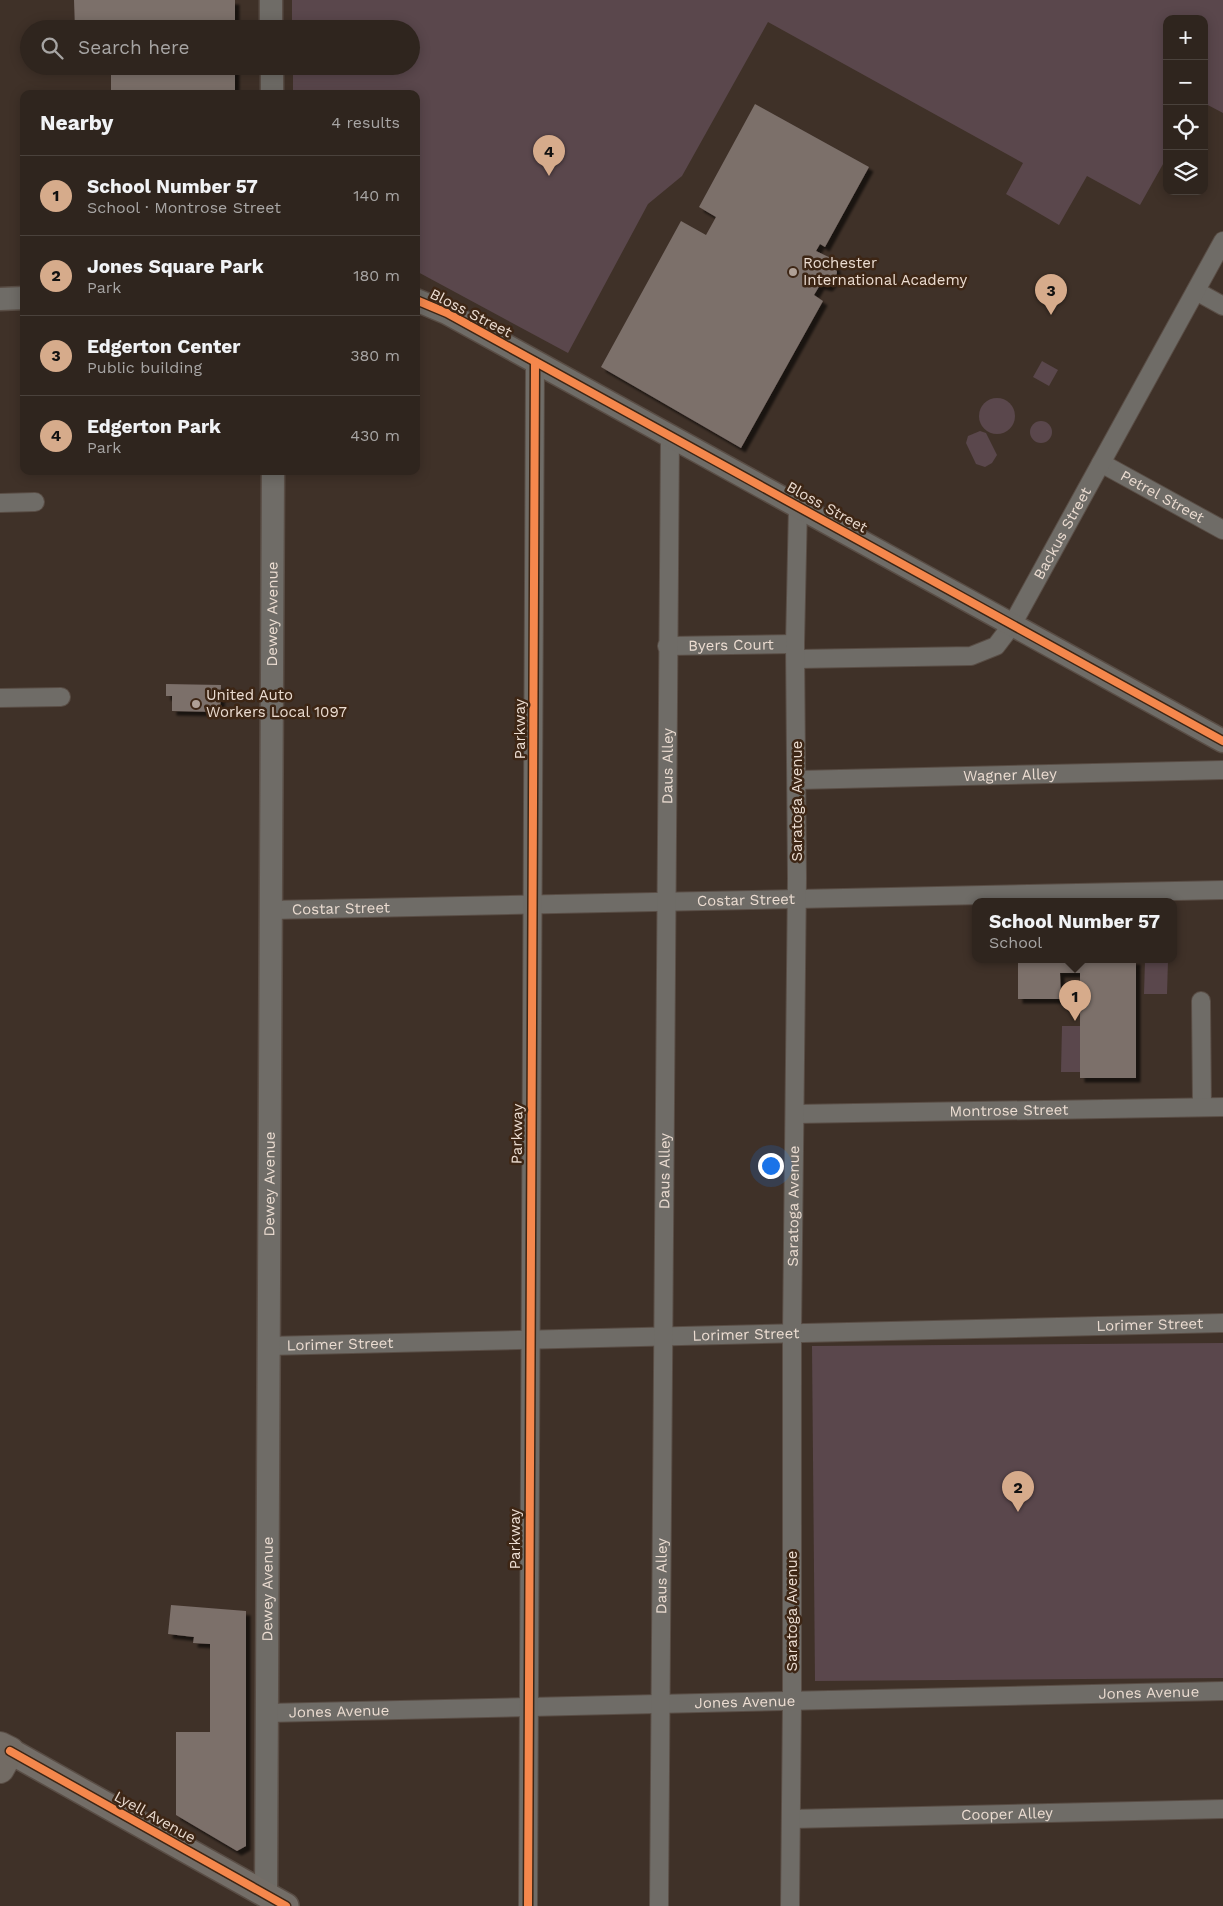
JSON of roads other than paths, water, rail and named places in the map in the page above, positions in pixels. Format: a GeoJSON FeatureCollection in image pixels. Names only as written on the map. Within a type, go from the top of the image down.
{"type":"FeatureCollection","features":[{"type":"Feature","properties":{"kind":"main road","name":"Lyell Avenue"},"geometry":{"type":"LineString","coordinates":[[3,1755],[276,1900]]}},
{"type":"Feature","properties":{"kind":"street"},"geometry":{"type":"LineString","coordinates":[[271,0],[272,20]]}},
{"type":"Feature","properties":{"kind":"street"},"geometry":{"type":"LineString","coordinates":[[272,75],[272,90]]}},
{"type":"Feature","properties":{"kind":"street","name":"Backus Street"},"geometry":{"type":"LineString","coordinates":[[796,652],[971,656],[996,646],[1012,624],[1223,241]]}},
{"type":"Feature","properties":{"kind":"street"},"geometry":{"type":"LineString","coordinates":[[1196,291],[1223,306]]}},
{"type":"Feature","properties":{"kind":"street"},"geometry":{"type":"LineString","coordinates":[[0,299],[20,298]]}},
{"type":"Feature","properties":{"kind":"street","name":"Bloss Street"},"geometry":{"type":"LineString","coordinates":[[420,302],[447,313],[1223,741]]}},
{"type":"Feature","properties":{"kind":"street","name":"Parkway"},"geometry":{"type":"LineString","coordinates":[[528,1906],[529,1340],[535,362]]}},
{"type":"Feature","properties":{"kind":"street","name":"Daus Alley"},"geometry":{"type":"LineString","coordinates":[[659,1906],[670,436]]}},
{"type":"Feature","properties":{"kind":"street","name":"Petrel Street"},"geometry":{"type":"LineString","coordinates":[[1101,463],[1223,530]]}},
{"type":"Feature","properties":{"kind":"street","name":"Dewey Avenue"},"geometry":{"type":"LineString","coordinates":[[273,475],[267,1713],[276,1900]]}},
{"type":"Feature","properties":{"kind":"street"},"geometry":{"type":"LineString","coordinates":[[0,503],[35,502]]}},
{"type":"Feature","properties":{"kind":"street","name":"Saratoga Avenue"},"geometry":{"type":"LineString","coordinates":[[790,1906],[792,1334],[798,780],[796,652],[798,506]]}},
{"type":"Feature","properties":{"kind":"street","name":"Byers Court"},"geometry":{"type":"LineString","coordinates":[[667,646],[796,652]]}},
{"type":"Feature","properties":{"kind":"street"},"geometry":{"type":"LineString","coordinates":[[0,698],[61,698]]}},
{"type":"Feature","properties":{"kind":"street","name":"Wagner Alley"},"geometry":{"type":"LineString","coordinates":[[798,780],[1223,770]]}},
{"type":"Feature","properties":{"kind":"street","name":"Costar Street"},"geometry":{"type":"LineString","coordinates":[[270,910],[1223,890]]}},
{"type":"Feature","properties":{"kind":"street"},"geometry":{"type":"LineString","coordinates":[[1201,1001],[1202,1107]]}},
{"type":"Feature","properties":{"kind":"street","name":"Montrose Street"},"geometry":{"type":"LineString","coordinates":[[795,1114],[1223,1107]]}},
{"type":"Feature","properties":{"kind":"street","name":"Lorimer Street"},"geometry":{"type":"LineString","coordinates":[[268,1346],[1223,1323]]}},
{"type":"Feature","properties":{"kind":"street","name":"Jones Avenue"},"geometry":{"type":"LineString","coordinates":[[267,1713],[1223,1691]]}},
{"type":"Feature","properties":{"kind":"street","name":"Cooper Alley"},"geometry":{"type":"LineString","coordinates":[[791,1819],[1223,1809]]}},
{"type":"Feature","properties":{"kind":"place","name":"Edgerton Park"},"geometry":{"type":"Point","coordinates":[549,176]}},
{"type":"Feature","properties":{"kind":"place","name":"Rochester International Academy"},"geometry":{"type":"Point","coordinates":[793,272]}},
{"type":"Feature","properties":{"kind":"place","name":"Edgerton Center"},"geometry":{"type":"Point","coordinates":[1051,315]}},
{"type":"Feature","properties":{"kind":"place","name":"United Auto Workers Local 1097"},"geometry":{"type":"Point","coordinates":[196,704]}},
{"type":"Feature","properties":{"kind":"place","name":"School Number 57"},"geometry":{"type":"Point","coordinates":[1075,1021]}},
{"type":"Feature","properties":{"kind":"place","name":"Jones Square Park"},"geometry":{"type":"Point","coordinates":[1018,1512]}}]}
